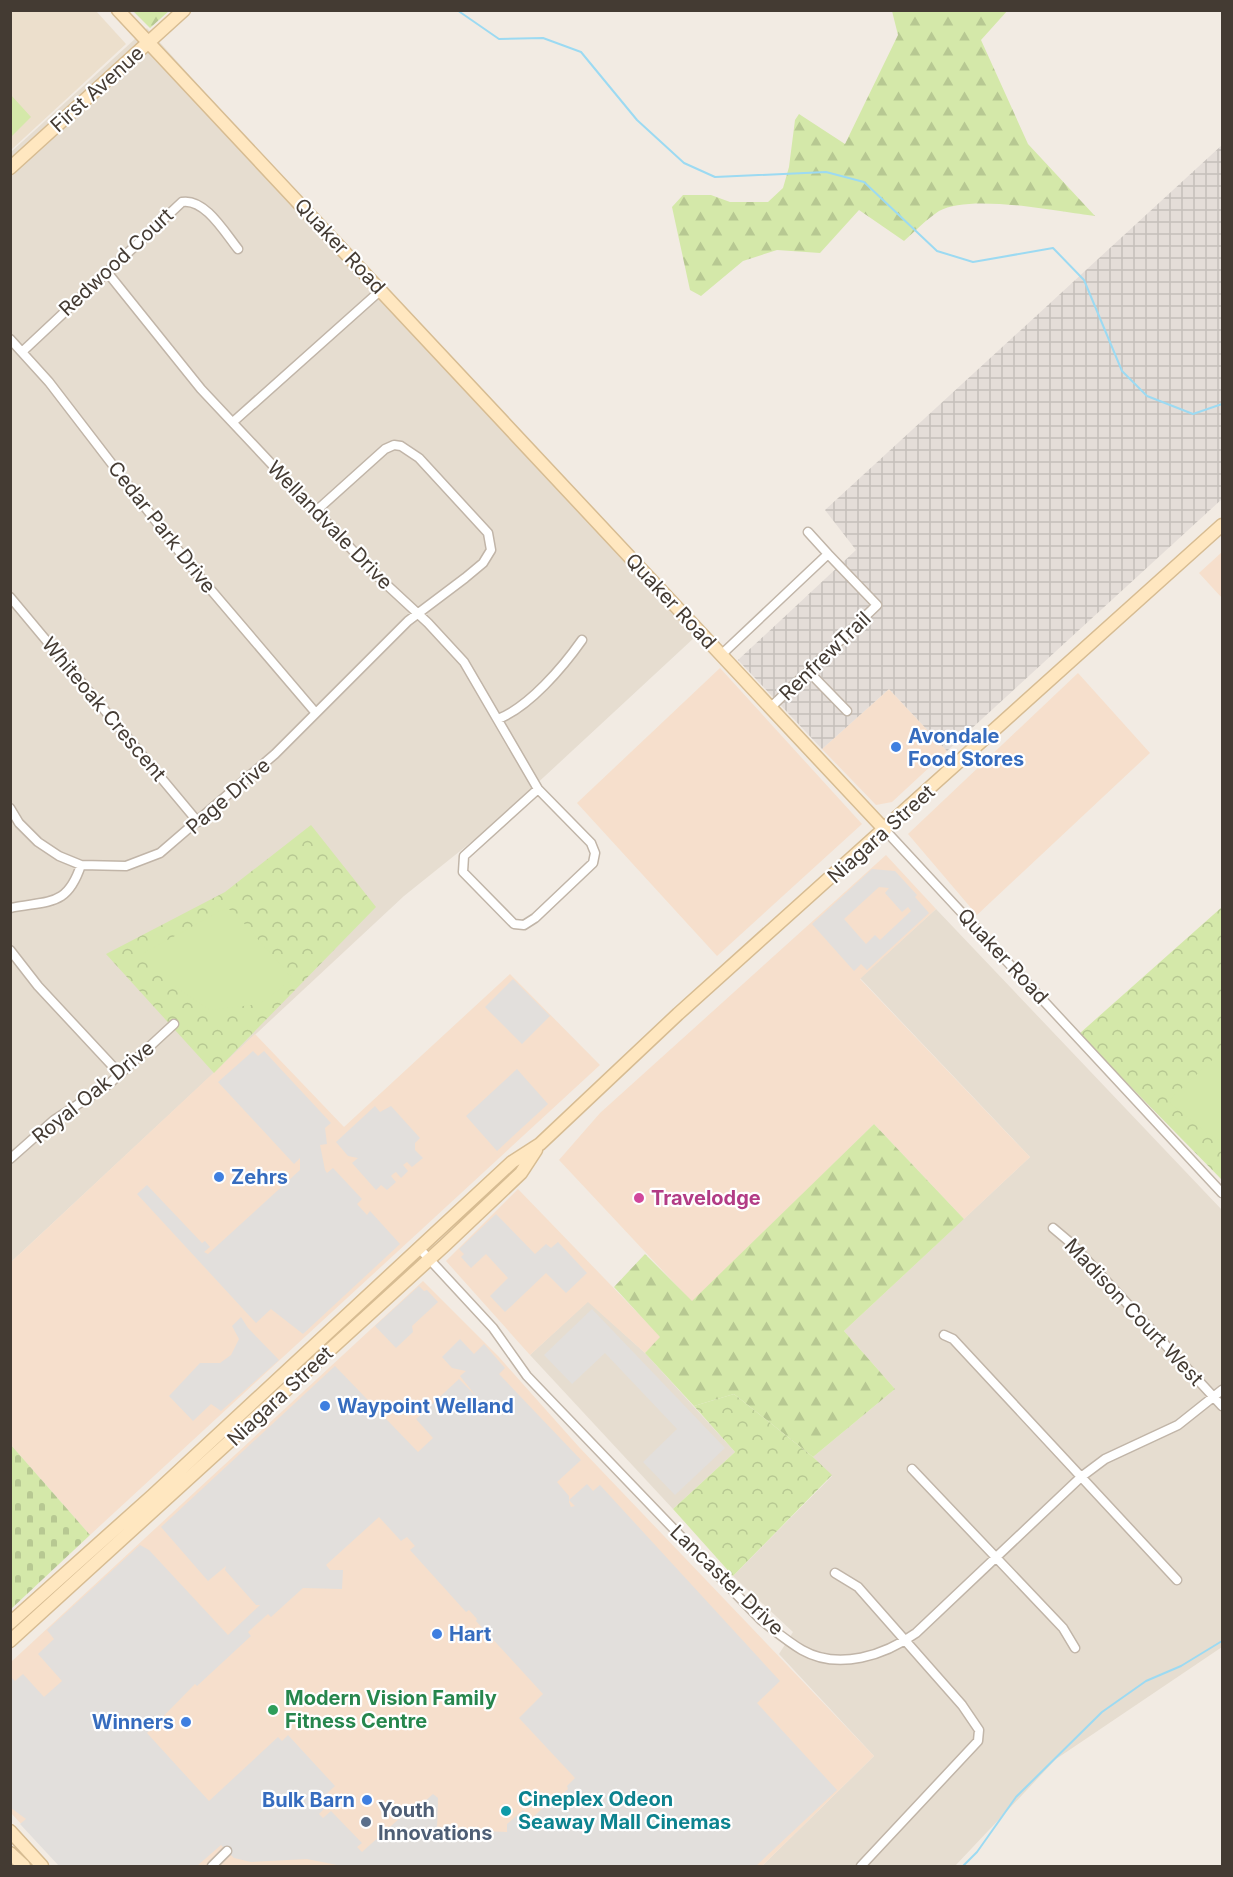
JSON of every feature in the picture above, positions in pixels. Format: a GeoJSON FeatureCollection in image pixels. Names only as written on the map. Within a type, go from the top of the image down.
{"type":"FeatureCollection","features":[{"type":"Feature","properties":{"kind":"main road","name":"Quaker Road"},"geometry":{"type":"LineString","coordinates":[[118,10],[885,831]]}},
{"type":"Feature","properties":{"kind":"main road","name":"First Avenue"},"geometry":{"type":"LineString","coordinates":[[10,168],[184,10]]}},
{"type":"Feature","properties":{"kind":"main road","name":"Niagara Street"},"geometry":{"type":"LineString","coordinates":[[10,1623],[207,1446],[512,1162],[540,1144],[678,1014],[885,831],[1222,525]]}},
{"type":"Feature","properties":{"kind":"main road","name":"Niagara Street"},"geometry":{"type":"LineString","coordinates":[[10,1641],[521,1173],[540,1144]]}},
{"type":"Feature","properties":{"kind":"main road"},"geometry":{"type":"LineString","coordinates":[[10,1831],[42,1866]]}},
{"type":"Feature","properties":{"kind":"main road"},"geometry":{"type":"LineString","coordinates":[[10,1853],[24,1866]]}},
{"type":"Feature","properties":{"kind":"street","name":"Redwood Court"},"geometry":{"type":"LineString","coordinates":[[22,351],[171,210],[186,201],[203,209],[238,249]]}},
{"type":"Feature","properties":{"kind":"street","name":"Wellandvale Drive"},"geometry":{"type":"LineString","coordinates":[[107,272],[186,372],[374,573],[418,613],[464,662],[538,789],[591,843],[596,853],[593,863],[535,918],[524,924],[514,924],[463,872],[464,856],[538,789]]}},
{"type":"Feature","properties":{"kind":"street"},"geometry":{"type":"LineString","coordinates":[[233,422],[381,290]]}},
{"type":"Feature","properties":{"kind":"street","name":"Cedar Park Drive"},"geometry":{"type":"LineString","coordinates":[[10,339],[22,351],[188,563],[315,712]]}},
{"type":"Feature","properties":{"kind":"street","name":"Page Drive"},"geometry":{"type":"LineString","coordinates":[[10,808],[25,830],[38,842],[59,856],[81,865],[111,867],[143,861],[169,847],[275,754],[315,712],[418,613],[477,568],[488,557],[492,547],[488,533],[419,459],[401,446],[394,445],[385,449],[316,512]]}},
{"type":"Feature","properties":{"kind":"street"},"geometry":{"type":"LineString","coordinates":[[721,656],[828,554],[808,532]]}},
{"type":"Feature","properties":{"kind":"street","name":"RenfrewTrail"},"geometry":{"type":"LineString","coordinates":[[771,708],[877,605],[828,554]]}},
{"type":"Feature","properties":{"kind":"street","name":"Whiteoak Crescent"},"geometry":{"type":"LineString","coordinates":[[10,597],[198,822]]}},
{"type":"Feature","properties":{"kind":"street"},"geometry":{"type":"LineString","coordinates":[[498,719],[509,715],[560,669],[582,640]]}},
{"type":"Feature","properties":{"kind":"street"},"geometry":{"type":"LineString","coordinates":[[809,672],[847,711]]}},
{"type":"Feature","properties":{"kind":"street","name":"Quaker Road"},"geometry":{"type":"LineString","coordinates":[[885,831],[1222,1193]]}},
{"type":"Feature","properties":{"kind":"street"},"geometry":{"type":"LineString","coordinates":[[10,909],[66,895],[75,884],[81,865]]}},
{"type":"Feature","properties":{"kind":"street"},"geometry":{"type":"LineString","coordinates":[[10,950],[38,986],[120,1074]]}},
{"type":"Feature","properties":{"kind":"street","name":"Royal Oak Drive"},"geometry":{"type":"LineString","coordinates":[[10,1159],[54,1120],[120,1074],[174,1024]]}},
{"type":"Feature","properties":{"kind":"street","name":"Madison Court West"},"geometry":{"type":"LineString","coordinates":[[1053,1228],[1072,1244],[1222,1406]]}},
{"type":"Feature","properties":{"kind":"street","name":"Lancaster Drive"},"geometry":{"type":"LineString","coordinates":[[419,1248],[494,1328],[527,1376],[761,1620],[803,1651],[818,1656],[843,1659],[890,1650],[905,1640],[1081,1477],[1105,1459],[1178,1425],[1222,1390]]}},
{"type":"Feature","properties":{"kind":"street"},"geometry":{"type":"LineString","coordinates":[[944,1335],[953,1339],[1177,1580]]}},
{"type":"Feature","properties":{"kind":"street"},"geometry":{"type":"LineString","coordinates":[[912,1469],[1063,1628],[1075,1648]]}},
{"type":"Feature","properties":{"kind":"street"},"geometry":{"type":"LineString","coordinates":[[835,1573],[858,1587],[976,1723],[979,1730],[978,1741],[861,1866]]}},
{"type":"Feature","properties":{"kind":"street"},"geometry":{"type":"LineString","coordinates":[[213,1866],[227,1851]]}},
{"type":"Feature","properties":{"kind":"shaded area"},"geometry":{"type":"Polygon","coordinates":[[[11,11],[96,11],[126,44],[11,150],[11,11]]]}},
{"type":"Feature","properties":{"kind":"shaded area"},"geometry":{"type":"Polygon","coordinates":[[[147,28],[695,637],[490,827],[404,896],[11,1262],[11,152],[147,28]]]}},
{"type":"Feature","properties":{"kind":"shaded area"},"geometry":{"type":"Polygon","coordinates":[[[1222,145],[1222,499],[947,751],[889,689],[822,749],[738,660],[856,550],[825,510],[1222,145]]]}},
{"type":"Feature","properties":{"kind":"shaded area"},"geometry":{"type":"Polygon","coordinates":[[[1222,552],[1222,598],[1199,573],[1222,552]]]}},
{"type":"Feature","properties":{"kind":"shaded area"},"geometry":{"type":"Polygon","coordinates":[[[720,668],[862,824],[717,956],[577,803],[720,668]]]}},
{"type":"Feature","properties":{"kind":"shaded area"},"geometry":{"type":"Polygon","coordinates":[[[1078,673],[1150,753],[977,915],[908,834],[1078,673]]]}},
{"type":"Feature","properties":{"kind":"shaded area"},"geometry":{"type":"Polygon","coordinates":[[[889,689],[947,751],[892,802],[876,805],[822,749],[889,689]]]}},
{"type":"Feature","properties":{"kind":"shaded area"},"geometry":{"type":"Polygon","coordinates":[[[886,855],[936,909],[860,979],[1030,1157],[964,1219],[874,1124],[692,1302],[559,1160],[600,1113],[886,855]]]}},
{"type":"Feature","properties":{"kind":"shaded area"},"geometry":{"type":"Polygon","coordinates":[[[872,869],[895,871],[917,895],[915,897],[929,913],[867,970],[861,964],[854,971],[812,924],[872,869]],[[879,887],[844,919],[866,944],[875,935],[880,940],[911,911],[908,907],[902,912],[885,893],[889,888],[879,887]]]}},
{"type":"Feature","properties":{"kind":"shaded area"},"geometry":{"type":"Polygon","coordinates":[[[936,909],[1222,1210],[1222,1647],[1056,1759],[955,1866],[762,1866],[874,1756],[779,1654],[793,1632],[733,1576],[832,1476],[813,1457],[895,1389],[844,1331],[1030,1157],[860,978],[936,909]]]}},
{"type":"Feature","properties":{"kind":"shaded area"},"geometry":{"type":"Polygon","coordinates":[[[510,974],[600,1065],[90,1535],[11,1445],[10,1263],[255,1034],[344,1127],[510,974]]]}},
{"type":"Feature","properties":{"kind":"shaded area"},"geometry":{"type":"Polygon","coordinates":[[[513,979],[550,1016],[522,1044],[485,1007],[513,979]]]}},
{"type":"Feature","properties":{"kind":"shaded area"},"geometry":{"type":"Polygon","coordinates":[[[253,1051],[258,1056],[264,1051],[331,1123],[325,1128],[327,1144],[320,1145],[325,1170],[327,1173],[333,1168],[362,1199],[357,1204],[367,1215],[370,1211],[400,1244],[303,1334],[271,1309],[256,1323],[137,1194],[147,1185],[202,1243],[205,1241],[210,1247],[204,1252],[208,1254],[300,1170],[300,1158],[294,1164],[218,1082],[253,1051]]]}},
{"type":"Feature","properties":{"kind":"shaded area"},"geometry":{"type":"Polygon","coordinates":[[[517,1069],[548,1104],[497,1151],[466,1116],[517,1069]]]}},
{"type":"Feature","properties":{"kind":"shaded area"},"geometry":{"type":"Polygon","coordinates":[[[375,1106],[380,1112],[391,1106],[420,1138],[415,1143],[415,1150],[423,1158],[412,1167],[407,1162],[403,1165],[408,1171],[401,1178],[396,1172],[393,1174],[391,1176],[396,1182],[387,1190],[381,1185],[376,1190],[352,1163],[358,1158],[348,1156],[336,1142],[375,1106]]]}},
{"type":"Feature","properties":{"kind":"shaded area"},"geometry":{"type":"Polygon","coordinates":[[[518,1189],[661,1337],[645,1353],[588,1302],[530,1355],[446,1261],[518,1189]]]}},
{"type":"Feature","properties":{"kind":"shaded area"},"geometry":{"type":"Polygon","coordinates":[[[496,1214],[535,1254],[546,1244],[551,1248],[558,1242],[587,1273],[566,1293],[546,1273],[505,1312],[490,1296],[508,1278],[486,1254],[471,1268],[461,1257],[464,1254],[459,1249],[496,1214]]]}},
{"type":"Feature","properties":{"kind":"shaded area"},"geometry":{"type":"Polygon","coordinates":[[[423,1281],[499,1357],[579,1447],[874,1756],[762,1866],[60,1866],[11,1813],[11,1662],[423,1281]]]}},
{"type":"Feature","properties":{"kind":"shaded area"},"geometry":{"type":"Polygon","coordinates":[[[419,1286],[424,1291],[427,1290],[438,1302],[412,1326],[413,1332],[396,1348],[375,1326],[419,1286]]]}},
{"type":"Feature","properties":{"kind":"shaded area"},"geometry":{"type":"Polygon","coordinates":[[[588,1301],[645,1353],[735,1452],[673,1509],[530,1355],[588,1301]]]}},
{"type":"Feature","properties":{"kind":"shaded area"},"geometry":{"type":"Polygon","coordinates":[[[592,1309],[725,1448],[675,1495],[643,1462],[677,1429],[605,1353],[572,1384],[544,1355],[592,1309]]]}},
{"type":"Feature","properties":{"kind":"shaded area"},"geometry":{"type":"Polygon","coordinates":[[[241,1317],[248,1328],[279,1360],[221,1411],[211,1404],[193,1421],[169,1396],[200,1363],[220,1363],[231,1355],[239,1339],[232,1326],[241,1317]]]}},
{"type":"Feature","properties":{"kind":"shaded area"},"geometry":{"type":"Polygon","coordinates":[[[460,1339],[474,1354],[484,1344],[505,1368],[499,1374],[581,1460],[557,1482],[569,1496],[569,1500],[587,1484],[593,1491],[600,1485],[780,1681],[757,1703],[837,1790],[756,1866],[342,1866],[307,1859],[251,1862],[234,1858],[221,1845],[197,1866],[59,1866],[20,1824],[26,1819],[11,1808],[10,1676],[15,1681],[23,1674],[44,1697],[62,1681],[38,1654],[54,1639],[47,1630],[140,1545],[149,1550],[228,1635],[260,1605],[256,1605],[225,1570],[226,1566],[208,1581],[161,1527],[335,1366],[418,1452],[433,1438],[416,1419],[459,1379],[476,1396],[460,1376],[466,1371],[452,1368],[442,1357],[460,1339]],[[379,1517],[326,1565],[330,1570],[343,1570],[342,1589],[303,1588],[271,1617],[268,1614],[248,1632],[251,1636],[197,1686],[195,1684],[147,1733],[209,1801],[278,1737],[282,1741],[288,1735],[335,1786],[321,1799],[327,1806],[319,1814],[323,1818],[331,1811],[362,1843],[357,1847],[362,1852],[410,1809],[413,1812],[433,1794],[438,1798],[437,1829],[507,1832],[507,1824],[523,1810],[532,1818],[557,1795],[559,1797],[568,1789],[567,1786],[575,1778],[519,1718],[543,1694],[476,1621],[477,1619],[469,1610],[466,1612],[410,1550],[415,1546],[407,1537],[401,1541],[379,1517]]]}},
{"type":"Feature","properties":{"kind":"green space"},"geometry":{"type":"Polygon","coordinates":[[[1008,10],[981,40],[1028,144],[1095,216],[1016,205],[953,206],[939,211],[904,241],[859,210],[820,253],[777,250],[743,261],[701,296],[690,290],[672,207],[683,195],[711,195],[730,202],[768,202],[783,188],[789,167],[795,120],[799,114],[845,144],[898,35],[892,11],[1008,10]]]}},
{"type":"Feature","properties":{"kind":"green space"},"geometry":{"type":"Polygon","coordinates":[[[133,11],[169,11],[150,28],[133,11]]]}},
{"type":"Feature","properties":{"kind":"green space"},"geometry":{"type":"Polygon","coordinates":[[[11,95],[31,117],[11,137],[11,95]]]}},
{"type":"Feature","properties":{"kind":"green space"},"geometry":{"type":"Polygon","coordinates":[[[311,825],[376,907],[214,1073],[106,954],[225,892],[311,825]]]}},
{"type":"Feature","properties":{"kind":"green space"},"geometry":{"type":"Polygon","coordinates":[[[1222,907],[1222,1180],[1079,1034],[1222,907]]]}},
{"type":"Feature","properties":{"kind":"green space"},"geometry":{"type":"Polygon","coordinates":[[[226,908],[234,912],[293,979],[260,1004],[210,1010],[174,986],[142,954],[226,908]]]}},
{"type":"Feature","properties":{"kind":"green space"},"geometry":{"type":"Polygon","coordinates":[[[1222,1051],[1222,1141],[1209,1135],[1168,1101],[1222,1051]]]}},
{"type":"Feature","properties":{"kind":"green space"},"geometry":{"type":"Polygon","coordinates":[[[874,1124],[964,1219],[844,1331],[895,1389],[813,1457],[734,1394],[694,1406],[645,1353],[660,1337],[614,1287],[645,1254],[692,1301],[874,1124]]]}},
{"type":"Feature","properties":{"kind":"green space"},"geometry":{"type":"Polygon","coordinates":[[[734,1394],[832,1475],[733,1576],[673,1509],[735,1452],[694,1406],[734,1394]]]}},
{"type":"Feature","properties":{"kind":"green space"},"geometry":{"type":"Polygon","coordinates":[[[11,1445],[90,1535],[10,1609],[11,1445]]]}},
{"type":"Feature","properties":{"kind":"waterway"},"geometry":{"type":"LineString","coordinates":[[457,10],[499,39],[543,38],[581,52],[637,120],[684,163],[715,177],[826,172],[864,182],[937,251],[973,262],[1053,248],[1084,280],[1122,371],[1147,396],[1193,414],[1222,404]]}},
{"type":"Feature","properties":{"kind":"waterway"},"geometry":{"type":"LineString","coordinates":[[963,1866],[977,1852],[1016,1797],[1102,1712],[1146,1681],[1181,1666],[1222,1641]]}},
{"type":"Feature","properties":{"kind":"place","name":"Avondale Food Stores"},"geometry":{"type":"Point","coordinates":[896,747]}},
{"type":"Feature","properties":{"kind":"place","name":"Zehrs"},"geometry":{"type":"Point","coordinates":[219,1177]}},
{"type":"Feature","properties":{"kind":"place","name":"Travelodge"},"geometry":{"type":"Point","coordinates":[639,1198]}},
{"type":"Feature","properties":{"kind":"place","name":"Waypoint Welland"},"geometry":{"type":"Point","coordinates":[325,1406]}},
{"type":"Feature","properties":{"kind":"place","name":"Hart"},"geometry":{"type":"Point","coordinates":[437,1634]}},
{"type":"Feature","properties":{"kind":"place","name":"Modern Vision Family Fitness Centre"},"geometry":{"type":"Point","coordinates":[273,1710]}},
{"type":"Feature","properties":{"kind":"place","name":"Winners"},"geometry":{"type":"Point","coordinates":[186,1722]}},
{"type":"Feature","properties":{"kind":"place","name":"Bulk Barn"},"geometry":{"type":"Point","coordinates":[367,1800]}},
{"type":"Feature","properties":{"kind":"place","name":"Cineplex Odeon Seaway Mall Cinemas"},"geometry":{"type":"Point","coordinates":[506,1811]}},
{"type":"Feature","properties":{"kind":"place","name":"Youth Innovations"},"geometry":{"type":"Point","coordinates":[366,1822]}}]}
